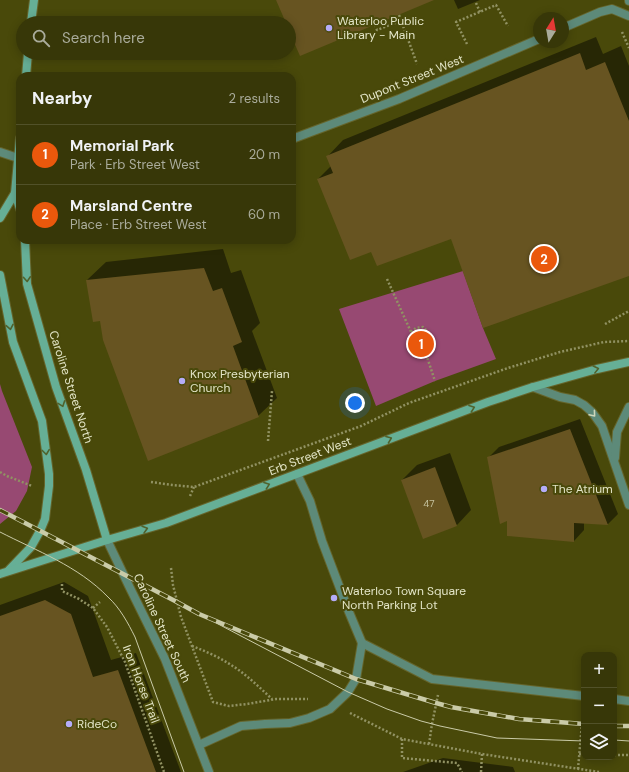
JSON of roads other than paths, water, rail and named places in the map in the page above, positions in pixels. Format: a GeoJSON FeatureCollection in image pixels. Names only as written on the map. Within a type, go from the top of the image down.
{"type":"FeatureCollection","features":[{"type":"Feature","properties":{"kind":"main road"},"geometry":{"type":"LineString","coordinates":[[33,16],[34,0]]}},
{"type":"Feature","properties":{"kind":"main road"},"geometry":{"type":"LineString","coordinates":[[26,72],[27,60]]}},
{"type":"Feature","properties":{"kind":"main road"},"geometry":{"type":"LineString","coordinates":[[16,184],[16,196]]}},
{"type":"Feature","properties":{"kind":"main road"},"geometry":{"type":"LineString","coordinates":[[0,218],[15,193]]}},
{"type":"Feature","properties":{"kind":"main road","name":"Caroline Street North"},"geometry":{"type":"LineString","coordinates":[[25,244],[27,284],[56,387],[86,470],[107,540]]}},
{"type":"Feature","properties":{"kind":"main road"},"geometry":{"type":"LineString","coordinates":[[0,275],[13,342],[42,421],[49,474],[45,519],[40,531],[31,547],[4,572]]}},
{"type":"Feature","properties":{"kind":"main road","name":"Erb Street West"},"geometry":{"type":"LineString","coordinates":[[4,572],[166,523],[480,404],[533,387],[597,369],[629,362]]}},
{"type":"Feature","properties":{"kind":"street"},"geometry":{"type":"LineString","coordinates":[[569,25],[600,12],[612,9],[629,16]]}},
{"type":"Feature","properties":{"kind":"street","name":"Dupont Street West"},"geometry":{"type":"LineString","coordinates":[[296,138],[399,99],[533,42]]}},
{"type":"Feature","properties":{"kind":"street"},"geometry":{"type":"LineString","coordinates":[[0,152],[16,157]]}},
{"type":"Feature","properties":{"kind":"street"},"geometry":{"type":"LineString","coordinates":[[533,387],[560,397],[575,400],[592,412],[602,426],[629,505]]}},
{"type":"Feature","properties":{"kind":"street"},"geometry":{"type":"LineString","coordinates":[[614,461],[617,432],[629,407]]}},
{"type":"Feature","properties":{"kind":"street"},"geometry":{"type":"LineString","coordinates":[[199,745],[241,726],[290,723],[309,718],[330,709],[348,692],[356,679],[362,642],[322,541],[310,501],[297,474]]}},
{"type":"Feature","properties":{"kind":"street","name":"Caroline Street South"},"geometry":{"type":"LineString","coordinates":[[107,540],[165,658],[209,772]]}},
{"type":"Feature","properties":{"kind":"street"},"geometry":{"type":"LineString","coordinates":[[362,642],[432,679],[581,696]]}},
{"type":"Feature","properties":{"kind":"street"},"geometry":{"type":"LineString","coordinates":[[617,699],[628,698]]}},
{"type":"Feature","properties":{"kind":"tram line"},"geometry":{"type":"LineString","coordinates":[[0,532],[57,560],[84,576],[108,597],[120,611],[135,637],[184,772]]}},
{"type":"Feature","properties":{"kind":"tram line"},"geometry":{"type":"LineString","coordinates":[[199,614],[348,692],[387,709],[421,721],[497,738],[581,741]]}},
{"type":"Feature","properties":{"kind":"tram line"},"geometry":{"type":"LineString","coordinates":[[617,740],[629,741]]}},
{"type":"Feature","properties":{"kind":"railway"},"geometry":{"type":"LineString","coordinates":[[0,510],[199,614],[356,679],[451,707],[519,719],[581,724]]}},
{"type":"Feature","properties":{"kind":"railway"},"geometry":{"type":"LineString","coordinates":[[617,726],[629,726]]}},
{"type":"Feature","properties":{"kind":"place","name":"Waterloo Public Library - Main"},"geometry":{"type":"Point","coordinates":[329,28]}},
{"type":"Feature","properties":{"kind":"place","name":"Marsland Centre"},"geometry":{"type":"Point","coordinates":[544,259]}},
{"type":"Feature","properties":{"kind":"place","name":"Memorial Park"},"geometry":{"type":"Point","coordinates":[421,344]}},
{"type":"Feature","properties":{"kind":"place","name":"Knox Presbyterian Church"},"geometry":{"type":"Point","coordinates":[182,381]}},
{"type":"Feature","properties":{"kind":"place","name":"The Atrium"},"geometry":{"type":"Point","coordinates":[544,489]}},
{"type":"Feature","properties":{"kind":"place","name":"Waterloo Town Square North Parking Lot"},"geometry":{"type":"Point","coordinates":[334,598]}},
{"type":"Feature","properties":{"kind":"place","name":"RideCo"},"geometry":{"type":"Point","coordinates":[69,724]}}]}
